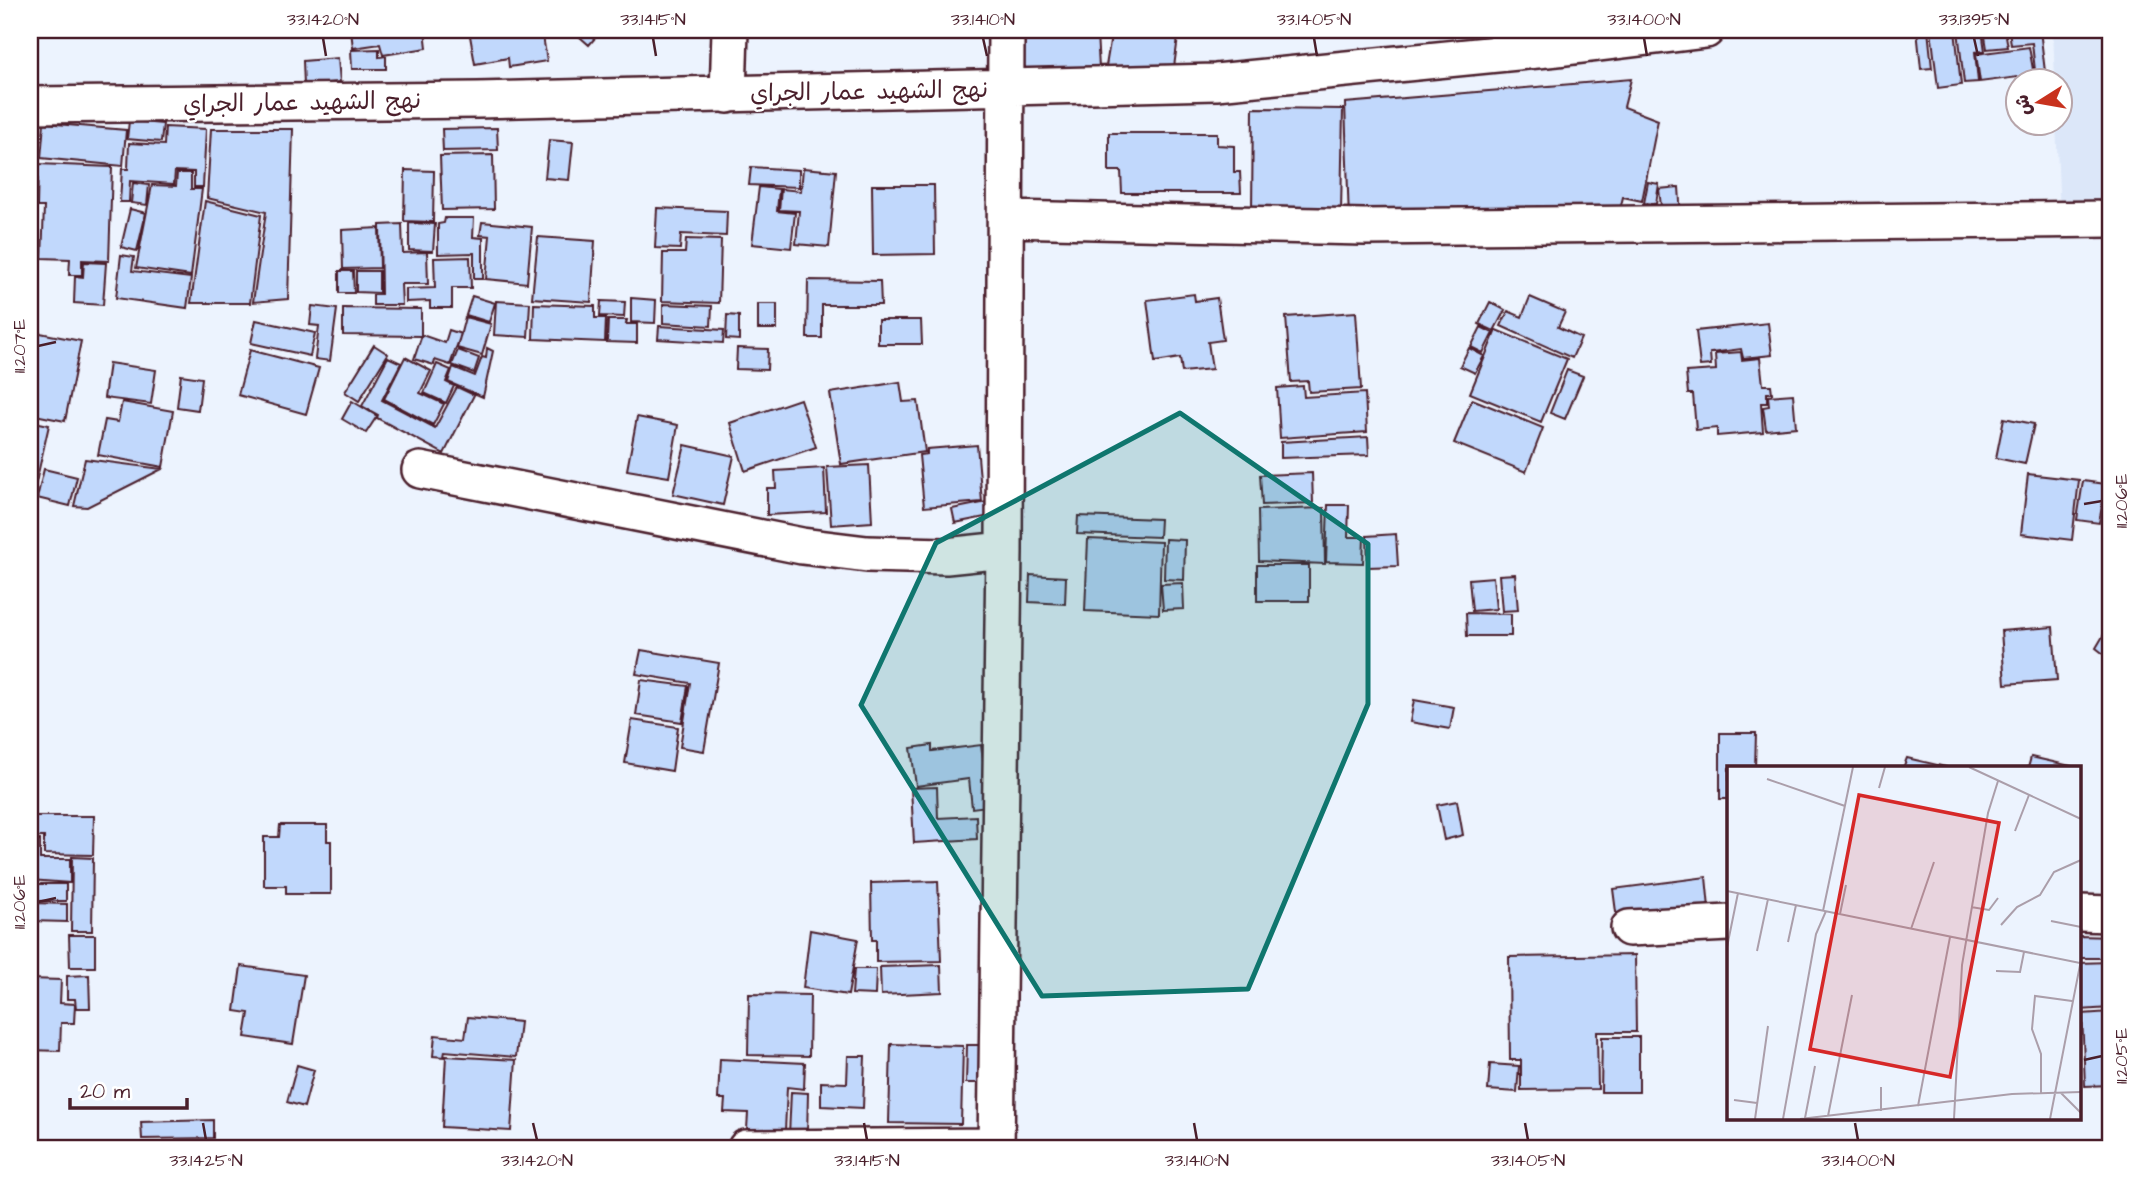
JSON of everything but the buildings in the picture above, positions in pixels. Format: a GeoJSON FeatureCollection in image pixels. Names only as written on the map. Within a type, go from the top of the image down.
{"type":"FeatureCollection","features":[{"type":"Feature","properties":{"kind":"street"},"geometry":{"type":"LineString","coordinates":[[728,95],[730,30]]}},
{"type":"Feature","properties":{"kind":"street"},"geometry":{"type":"LineString","coordinates":[[746,1148],[996,1148],[1004,551],[1006,30]]}},
{"type":"Feature","properties":{"kind":"street","name":"نهج الشهيد عمار الجراي"},"geometry":{"type":"LineString","coordinates":[[30,104],[728,95],[1216,82],[1557,48],[1706,30]]}},
{"type":"Feature","properties":{"kind":"street"},"geometry":{"type":"LineString","coordinates":[[1006,219],[1364,227],[2110,219]]}},
{"type":"Feature","properties":{"kind":"street"},"geometry":{"type":"LineString","coordinates":[[420,471],[803,546],[867,554],[946,556],[1004,551]]}},
{"type":"Feature","properties":{"kind":"street"},"geometry":{"type":"LineString","coordinates":[[2080,913],[2110,914]]}},
{"type":"Feature","properties":{"kind":"street"},"geometry":{"type":"LineString","coordinates":[[1629,928],[1727,923]]}},
{"type":"Feature","properties":{"kind":"highlighted area"},"geometry":{"type":"Polygon","coordinates":[[[1180,413],[1368,544],[1368,704],[1248,989],[1042,996],[861,705],[936,543],[1180,413]]]}},
{"type":"Feature","properties":{"kind":"shaded area"},"geometry":{"type":"Polygon","coordinates":[[[2053,30],[2110,30],[2110,213],[2060,215],[2057,136],[2074,136],[2074,66],[2054,66],[2053,30]]]}}]}
